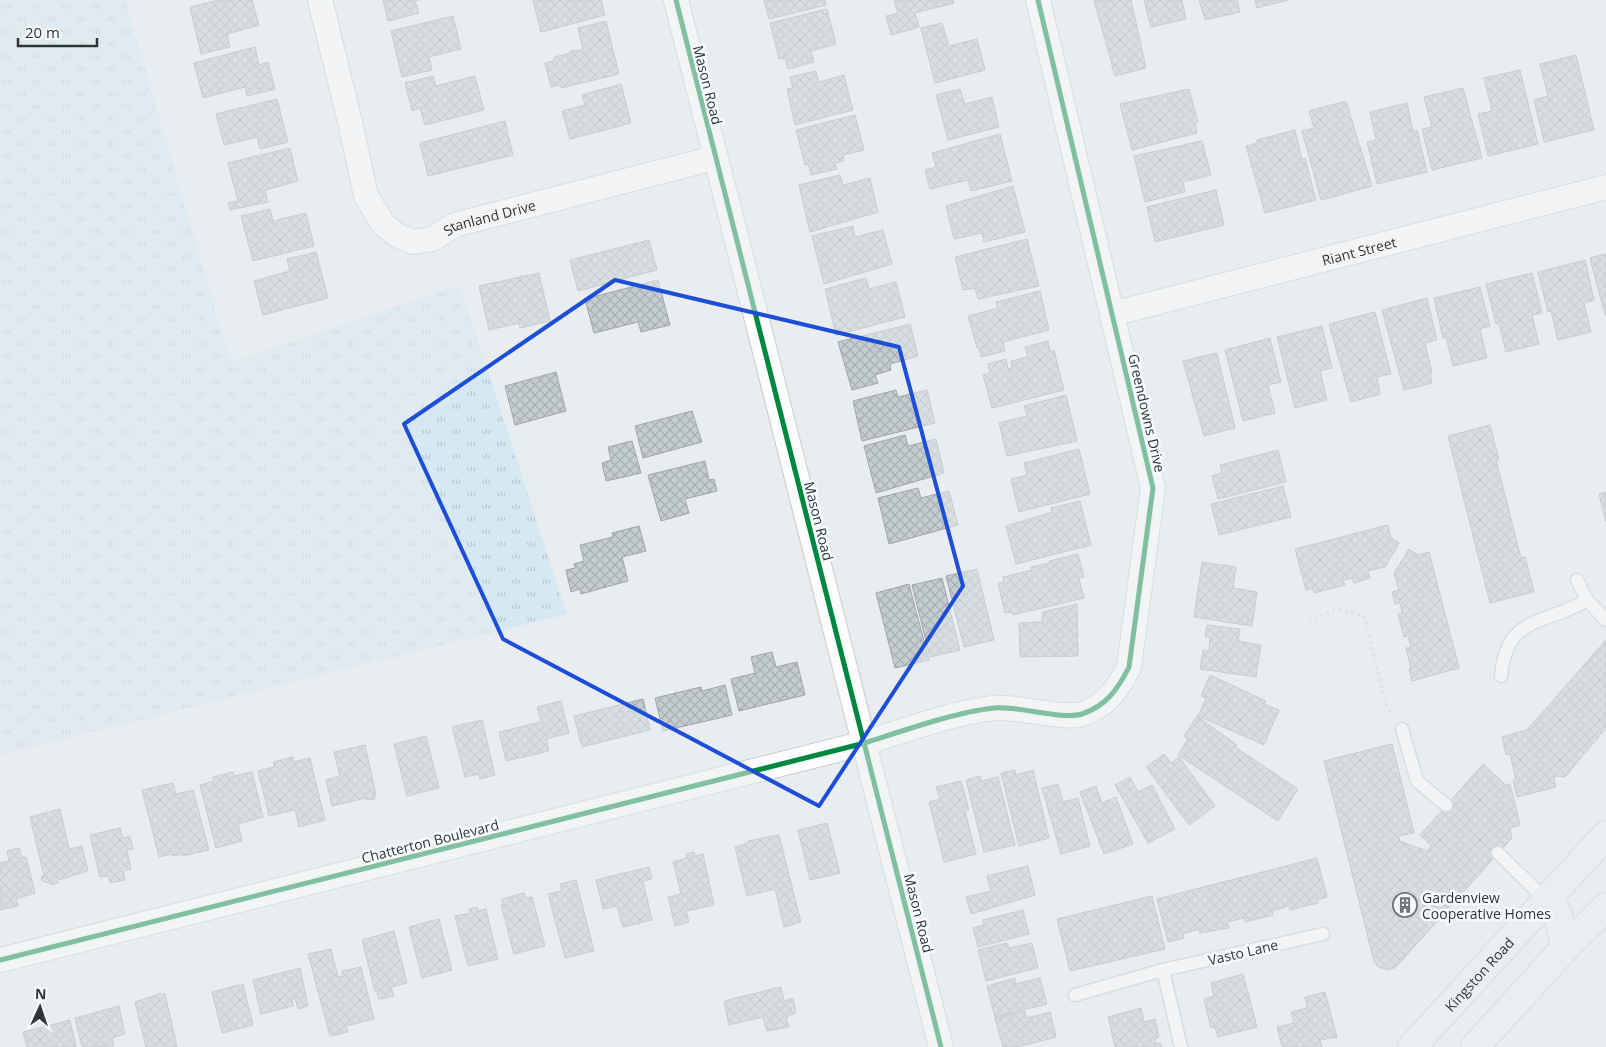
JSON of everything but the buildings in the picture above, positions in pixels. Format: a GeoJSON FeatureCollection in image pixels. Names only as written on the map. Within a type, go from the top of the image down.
{"type":"FeatureCollection","features":[{"type":"Feature","properties":{"kind":"main road","name":"Kingston Road"},"geometry":{"type":"LineString","coordinates":[[1412,1047],[1606,835]]}},
{"type":"Feature","properties":{"kind":"main road"},"geometry":{"type":"LineString","coordinates":[[1546,900],[1558,914],[1565,948]]}},
{"type":"Feature","properties":{"kind":"main road"},"geometry":{"type":"LineString","coordinates":[[1475,1047],[1565,948],[1606,908]]}},
{"type":"Feature","properties":{"kind":"street","name":"Stanland Drive"},"geometry":{"type":"LineString","coordinates":[[320,0],[366,196],[383,224],[398,236],[414,242],[433,239],[454,225],[714,158]]}},
{"type":"Feature","properties":{"kind":"street","name":"Mason Road"},"geometry":{"type":"LineString","coordinates":[[676,0],[714,158],[865,743],[941,1047]]}},
{"type":"Feature","properties":{"kind":"street","name":"Greendowns Drive"},"geometry":{"type":"LineString","coordinates":[[865,743],[969,713],[994,708],[1026,708],[1057,714],[1079,715],[1105,702],[1123,680],[1129,667],[1153,488],[1038,0]]}},
{"type":"Feature","properties":{"kind":"street","name":"Riant Street"},"geometry":{"type":"LineString","coordinates":[[1112,314],[1606,187]]}},
{"type":"Feature","properties":{"kind":"street","name":"Chatterton Boulevard"},"geometry":{"type":"LineString","coordinates":[[0,960],[865,743]]}},
{"type":"Feature","properties":{"kind":"lane"},"geometry":{"type":"LineString","coordinates":[[1577,580],[1587,600],[1606,620]]}},
{"type":"Feature","properties":{"kind":"lane"},"geometry":{"type":"LineString","coordinates":[[1501,676],[1503,656],[1511,638],[1533,622],[1569,611],[1587,600]]}},
{"type":"Feature","properties":{"kind":"lane"},"geometry":{"type":"LineString","coordinates":[[1402,729],[1417,781],[1446,805]]}},
{"type":"Feature","properties":{"kind":"lane"},"geometry":{"type":"LineString","coordinates":[[1498,853],[1546,900]]}},
{"type":"Feature","properties":{"kind":"lane","name":"Vasto Lane"},"geometry":{"type":"LineString","coordinates":[[1075,995],[1163,970],[1323,934]]}},
{"type":"Feature","properties":{"kind":"lane"},"geometry":{"type":"LineString","coordinates":[[1163,970],[1181,1047]]}},
{"type":"Feature","properties":{"kind":"path"},"geometry":{"type":"LineString","coordinates":[[1309,622],[1336,610],[1364,616],[1386,705],[1402,729]]}},
{"type":"Feature","properties":{"kind":"highlighted area"},"geometry":{"type":"Polygon","coordinates":[[[615,280],[899,347],[963,586],[819,806],[503,639],[404,424],[615,280]]]}},
{"type":"Feature","properties":{"kind":"green space"},"geometry":{"type":"Polygon","coordinates":[[[0,0],[125,0],[232,362],[460,285],[567,614],[0,755],[0,0]]]}},
{"type":"Feature","properties":{"kind":"cycle path"},"geometry":{"type":"LineString","coordinates":[[676,0],[941,1047]]}},
{"type":"Feature","properties":{"kind":"cycle path"},"geometry":{"type":"LineString","coordinates":[[0,960],[865,743],[963,713],[1004,708],[1074,715],[1090,711],[1105,701],[1116,689],[1129,667],[1153,488],[1038,0]]}},
{"type":"Feature","properties":{"kind":"place","name":"Gardenview Cooperative Homes"},"geometry":{"type":"Point","coordinates":[1405,905]}}]}
